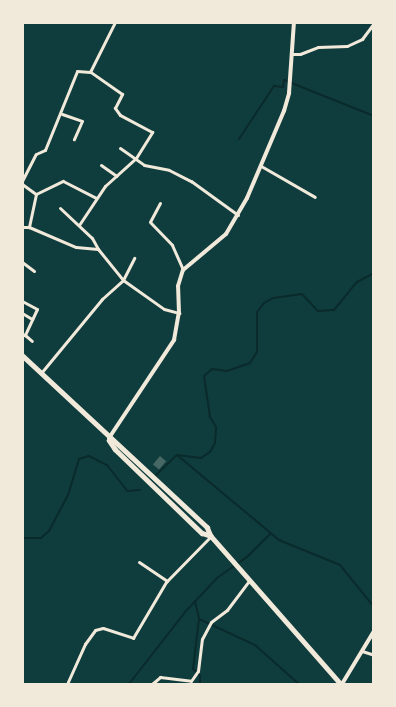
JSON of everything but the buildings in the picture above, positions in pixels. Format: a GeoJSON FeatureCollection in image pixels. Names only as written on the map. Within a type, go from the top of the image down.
{"type":"FeatureCollection","features":[{"type":"Feature","properties":{"kind":"main road"},"geometry":{"type":"LineString","coordinates":[[22,355],[109,438],[207,527],[211,536],[342,684]]}},
{"type":"Feature","properties":{"kind":"main road"},"geometry":{"type":"LineString","coordinates":[[109,438],[114,449],[202,533],[211,536]]}},
{"type":"Feature","properties":{"kind":"main road"},"geometry":{"type":"LineString","coordinates":[[156,489],[160,484]]}},
{"type":"Feature","properties":{"kind":"street"},"geometry":{"type":"LineString","coordinates":[[90,72],[115,22]]}},
{"type":"Feature","properties":{"kind":"street"},"geometry":{"type":"LineString","coordinates":[[109,438],[168,354],[178,328],[178,286],[183,270],[226,234],[238,216],[261,166],[289,93],[292,23]]}},
{"type":"Feature","properties":{"kind":"street"},"geometry":{"type":"LineString","coordinates":[[292,56],[318,46],[347,46],[362,39],[374,23]]}},
{"type":"Feature","properties":{"kind":"street"},"geometry":{"type":"LineString","coordinates":[[36,194],[22,183],[36,154],[45,150],[62,114],[77,71],[90,72],[122,94],[115,108],[120,115],[152,132],[136,158],[96,198],[79,225]]}},
{"type":"Feature","properties":{"kind":"street"},"geometry":{"type":"LineString","coordinates":[[62,114],[82,121],[74,140]]}},
{"type":"Feature","properties":{"kind":"street"},"geometry":{"type":"LineString","coordinates":[[120,148],[144,165],[169,170],[191,181],[238,216]]}},
{"type":"Feature","properties":{"kind":"street"},"geometry":{"type":"LineString","coordinates":[[101,165],[117,176]]}},
{"type":"Feature","properties":{"kind":"street"},"geometry":{"type":"LineString","coordinates":[[261,166],[315,197]]}},
{"type":"Feature","properties":{"kind":"street"},"geometry":{"type":"LineString","coordinates":[[36,194],[63,181],[96,198]]}},
{"type":"Feature","properties":{"kind":"street"},"geometry":{"type":"LineString","coordinates":[[29,227],[36,194]]}},
{"type":"Feature","properties":{"kind":"street"},"geometry":{"type":"LineString","coordinates":[[160,203],[150,222],[172,245],[183,270]]}},
{"type":"Feature","properties":{"kind":"street"},"geometry":{"type":"LineString","coordinates":[[60,208],[79,225],[123,280],[164,310],[179,313]]}},
{"type":"Feature","properties":{"kind":"street"},"geometry":{"type":"LineString","coordinates":[[22,227],[29,227],[57,242],[98,249]]}},
{"type":"Feature","properties":{"kind":"street"},"geometry":{"type":"LineString","coordinates":[[42,373],[102,299],[123,280],[134,258]]}},
{"type":"Feature","properties":{"kind":"street"},"geometry":{"type":"LineString","coordinates":[[22,262],[34,271]]}},
{"type":"Feature","properties":{"kind":"street"},"geometry":{"type":"LineString","coordinates":[[22,301],[37,309],[24,335],[32,341]]}},
{"type":"Feature","properties":{"kind":"street"},"geometry":{"type":"LineString","coordinates":[[22,314],[32,320]]}},
{"type":"Feature","properties":{"kind":"street"},"geometry":{"type":"LineString","coordinates":[[67,684],[85,644],[96,630],[103,628],[133,638],[167,581],[211,536]]}},
{"type":"Feature","properties":{"kind":"street"},"geometry":{"type":"LineString","coordinates":[[139,562],[167,581]]}},
{"type":"Feature","properties":{"kind":"street"},"geometry":{"type":"LineString","coordinates":[[152,684],[160,677],[190,680],[198,671],[202,639],[211,622],[227,610],[250,580]]}},
{"type":"Feature","properties":{"kind":"street"},"geometry":{"type":"LineString","coordinates":[[342,684],[374,631]]}},
{"type":"Feature","properties":{"kind":"street"},"geometry":{"type":"LineString","coordinates":[[362,651],[374,655]]}},
{"type":"Feature","properties":{"kind":"waterway"},"geometry":{"type":"LineString","coordinates":[[239,139],[274,86],[283,87],[284,80],[374,116]]}},
{"type":"Feature","properties":{"kind":"waterway"},"geometry":{"type":"LineString","coordinates":[[177,455],[201,458],[210,452],[215,443],[216,427],[210,417],[204,376],[212,369],[227,371],[250,363],[257,352],[257,312],[264,303],[273,298],[302,294],[318,311],[334,310],[357,282],[374,273]]}},
{"type":"Feature","properties":{"kind":"waterway"},"geometry":{"type":"LineString","coordinates":[[177,455],[279,540],[340,565],[374,607]]}},
{"type":"Feature","properties":{"kind":"waterway"},"geometry":{"type":"LineString","coordinates":[[156,475],[177,455]]}},
{"type":"Feature","properties":{"kind":"waterway"},"geometry":{"type":"LineString","coordinates":[[22,538],[41,538],[49,531],[68,495],[79,459],[89,456],[107,465],[127,491],[140,490]]}},
{"type":"Feature","properties":{"kind":"waterway"},"geometry":{"type":"LineString","coordinates":[[129,684],[186,611],[217,578],[246,558],[270,534]]}},
{"type":"Feature","properties":{"kind":"waterway"},"geometry":{"type":"LineString","coordinates":[[195,601],[199,619],[193,669],[200,676],[200,684]]}},
{"type":"Feature","properties":{"kind":"waterway"},"geometry":{"type":"LineString","coordinates":[[199,619],[255,645],[299,684]]}}]}
